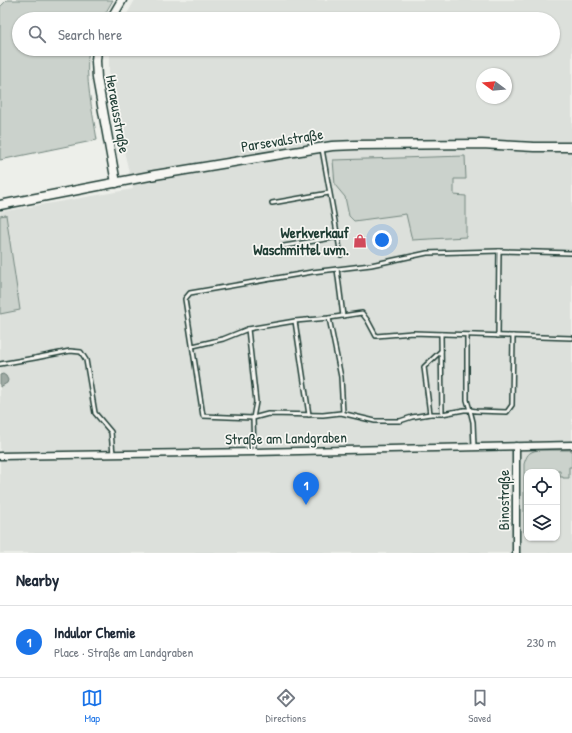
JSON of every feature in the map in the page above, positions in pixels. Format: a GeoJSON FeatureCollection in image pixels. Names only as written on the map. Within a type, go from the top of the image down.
{"type":"FeatureCollection","features":[{"type":"Feature","properties":{"kind":"street"},"geometry":{"type":"LineString","coordinates":[[115,12],[122,0]]}},
{"type":"Feature","properties":{"kind":"street","name":"Heraeusstraße"},"geometry":{"type":"LineString","coordinates":[[96,56],[97,78],[116,183]]}},
{"type":"Feature","properties":{"kind":"street","name":"Parsevalstraße"},"geometry":{"type":"LineString","coordinates":[[0,205],[155,175],[322,148],[356,145],[482,144],[534,147],[572,147]]}},
{"type":"Feature","properties":{"kind":"street","name":"Straße am Landgraben"},"geometry":{"type":"LineString","coordinates":[[0,456],[572,445]]}},
{"type":"Feature","properties":{"kind":"street","name":"Binostraße"},"geometry":{"type":"LineString","coordinates":[[516,446],[516,553]]}},
{"type":"Feature","properties":{"kind":"lane"},"geometry":{"type":"LineString","coordinates":[[322,148],[341,255]]}},
{"type":"Feature","properties":{"kind":"lane"},"geometry":{"type":"LineString","coordinates":[[272,203],[329,193]]}},
{"type":"Feature","properties":{"kind":"lane"},"geometry":{"type":"LineString","coordinates":[[284,246],[338,237]]}},
{"type":"Feature","properties":{"kind":"lane"},"geometry":{"type":"LineString","coordinates":[[513,336],[512,405],[506,412],[464,410],[412,417],[400,421],[375,421],[343,413],[323,416],[268,414],[253,418],[203,416],[185,299],[190,292],[371,264],[427,253],[500,251],[572,253]]}},
{"type":"Feature","properties":{"kind":"lane"},"geometry":{"type":"LineString","coordinates":[[498,336],[500,251]]}},
{"type":"Feature","properties":{"kind":"lane"},"geometry":{"type":"LineString","coordinates":[[337,269],[343,316]]}},
{"type":"Feature","properties":{"kind":"lane"},"geometry":{"type":"LineString","coordinates":[[192,346],[223,339],[248,328],[362,313],[376,336],[413,333],[572,338]]}},
{"type":"Feature","properties":{"kind":"lane"},"geometry":{"type":"LineString","coordinates":[[329,318],[341,377],[343,413]]}},
{"type":"Feature","properties":{"kind":"lane"},"geometry":{"type":"LineString","coordinates":[[295,321],[309,415]]}},
{"type":"Feature","properties":{"kind":"lane"},"geometry":{"type":"LineString","coordinates":[[248,328],[256,402],[253,418],[254,452]]}},
{"type":"Feature","properties":{"kind":"lane"},"geometry":{"type":"LineString","coordinates":[[441,334],[442,414]]}},
{"type":"Feature","properties":{"kind":"lane"},"geometry":{"type":"LineString","coordinates":[[467,335],[467,400],[473,422],[474,447]]}},
{"type":"Feature","properties":{"kind":"lane"},"geometry":{"type":"LineString","coordinates":[[0,364],[70,351],[81,352],[86,360],[95,413],[111,432],[112,454]]}},
{"type":"Feature","properties":{"kind":"lane"},"geometry":{"type":"LineString","coordinates":[[430,414],[424,367],[441,351]]}},
{"type":"Feature","properties":{"kind":"shaded area"},"geometry":{"type":"Polygon","coordinates":[[[7,0],[113,0],[106,12],[12,12],[12,56],[88,56],[88,83],[97,140],[0,160],[0,7],[7,0]]]}},
{"type":"Feature","properties":{"kind":"shaded area"},"geometry":{"type":"Polygon","coordinates":[[[135,0],[572,0],[572,553],[0,553],[0,212],[133,189],[109,88],[109,56],[560,56],[560,12],[128,12],[135,0]]]}},
{"type":"Feature","properties":{"kind":"shaded area"},"geometry":{"type":"Polygon","coordinates":[[[465,156],[466,179],[454,179],[454,195],[466,196],[466,237],[412,240],[406,214],[354,221],[349,216],[345,197],[335,185],[333,160],[465,156]]]}},
{"type":"Feature","properties":{"kind":"shaded area"},"geometry":{"type":"Polygon","coordinates":[[[6,215],[20,310],[0,314],[0,216],[6,215]]]}},
{"type":"Feature","properties":{"kind":"shaded area"},"geometry":{"type":"Polygon","coordinates":[[[3,374],[8,380],[7,383],[0,387],[0,375],[3,374]]]}},
{"type":"Feature","properties":{"kind":"shaded area"},"geometry":{"type":"Polygon","coordinates":[[[538,450],[572,450],[572,467],[569,467],[569,478],[560,477],[560,469],[524,469],[526,458],[528,454],[538,450]]]}},
{"type":"Feature","properties":{"kind":"place","name":"Werkverkauf Waschmittel uvm."},"geometry":{"type":"Point","coordinates":[360,241]}},
{"type":"Feature","properties":{"kind":"place","name":"Indulor Chemie"},"geometry":{"type":"Point","coordinates":[306,505]}}]}
